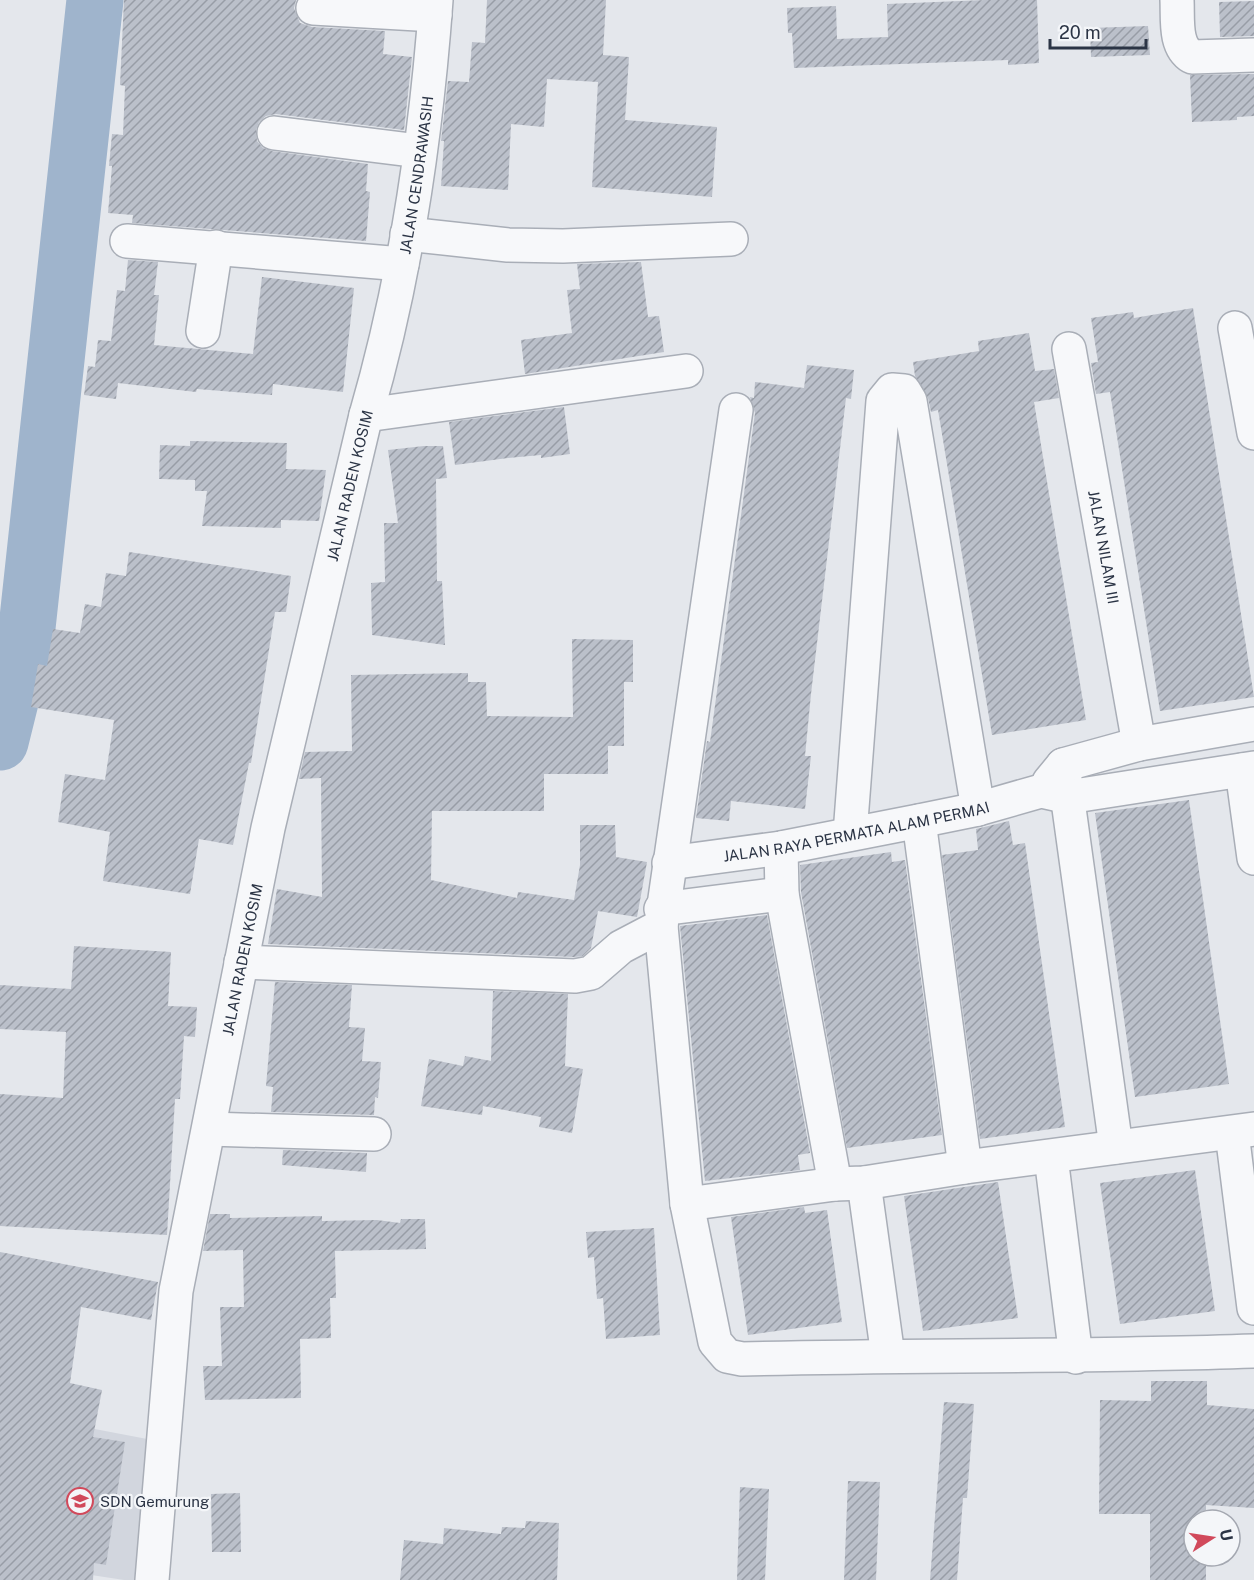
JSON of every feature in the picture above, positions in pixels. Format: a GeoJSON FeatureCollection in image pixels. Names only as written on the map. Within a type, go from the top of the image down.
{"type":"FeatureCollection","features":[{"type":"Feature","properties":{"kind":"street"},"geometry":{"type":"LineString","coordinates":[[1177,0],[1179,41],[1183,52],[1192,57],[1254,55]]}},
{"type":"Feature","properties":{"kind":"street"},"geometry":{"type":"LineString","coordinates":[[313,8],[436,8]]}},
{"type":"Feature","properties":{"kind":"street","name":"JALAN CENDRAWASIH"},"geometry":{"type":"LineString","coordinates":[[385,348],[404,249],[419,151],[436,8]]}},
{"type":"Feature","properties":{"kind":"street"},"geometry":{"type":"LineString","coordinates":[[274,133],[419,151]]}},
{"type":"Feature","properties":{"kind":"street"},"geometry":{"type":"LineString","coordinates":[[127,241],[216,248],[404,249],[731,239]]}},
{"type":"Feature","properties":{"kind":"street"},"geometry":{"type":"LineString","coordinates":[[203,332],[216,248]]}},
{"type":"Feature","properties":{"kind":"street"},"geometry":{"type":"LineString","coordinates":[[1235,328],[1254,434]]}},
{"type":"Feature","properties":{"kind":"street","name":"JALAN RADEN KOSIM"},"geometry":{"type":"LineString","coordinates":[[152,1580],[176,1291],[268,828],[366,415],[385,348]]}},
{"type":"Feature","properties":{"kind":"street","name":"JALAN NILAM III"},"geometry":{"type":"LineString","coordinates":[[1069,349],[1139,744]]}},
{"type":"Feature","properties":{"kind":"street"},"geometry":{"type":"LineString","coordinates":[[366,415],[686,371]]}},
{"type":"Feature","properties":{"kind":"street"},"geometry":{"type":"LineString","coordinates":[[850,834],[883,400],[892,390],[904,391],[910,401],[978,809]]}},
{"type":"Feature","properties":{"kind":"street"},"geometry":{"type":"LineString","coordinates":[[736,410],[661,917],[687,1204],[715,1342],[727,1356],[742,1359],[888,1356],[1076,1357],[1254,1351]]}},
{"type":"Feature","properties":{"kind":"street","name":"JALAN RAYA PERMATA ALAM PERMAI"},"geometry":{"type":"LineString","coordinates":[[669,863],[781,848],[978,809],[1057,784],[1139,744],[1254,724]]}},
{"type":"Feature","properties":{"kind":"street"},"geometry":{"type":"LineString","coordinates":[[1248,769],[1254,858]]}},
{"type":"Feature","properties":{"kind":"street","name":"JALAN RAYA PERMATA ALAM PERMAI"},"geometry":{"type":"LineString","coordinates":[[1057,784],[1248,769]]}},
{"type":"Feature","properties":{"kind":"street"},"geometry":{"type":"LineString","coordinates":[[1057,784],[1116,1146]]}},
{"type":"Feature","properties":{"kind":"street"},"geometry":{"type":"LineString","coordinates":[[919,821],[965,1167]]}},
{"type":"Feature","properties":{"kind":"street"},"geometry":{"type":"LineString","coordinates":[[781,848],[782,894],[888,1356]]}},
{"type":"Feature","properties":{"kind":"street"},"geometry":{"type":"LineString","coordinates":[[241,962],[575,976],[591,973],[661,917],[782,894]]}},
{"type":"Feature","properties":{"kind":"street"},"geometry":{"type":"LineString","coordinates":[[209,1129],[374,1134]]}},
{"type":"Feature","properties":{"kind":"street"},"geometry":{"type":"LineString","coordinates":[[687,1204],[1243,1131],[1254,1308]]}},
{"type":"Feature","properties":{"kind":"street"},"geometry":{"type":"LineString","coordinates":[[1051,1157],[1076,1357]]}},
{"type":"Feature","properties":{"kind":"shaded area","name":"SDN Gemurung"},"geometry":{"type":"Polygon","coordinates":[[[0,1411],[163,1442],[154,1580],[124,1580],[0,1561],[0,1411]]]}},
{"type":"Feature","properties":{"kind":"building"},"geometry":{"type":"Polygon","coordinates":[[[124,0],[296,0],[294,8],[300,23],[312,27],[385,31],[383,54],[412,57],[404,130],[276,114],[266,116],[259,122],[256,130],[257,141],[263,148],[271,151],[368,164],[366,191],[370,192],[366,241],[132,223],[133,215],[108,213],[112,134],[123,135],[125,86],[120,85],[124,0]]]}},
{"type":"Feature","properties":{"kind":"building"},"geometry":{"type":"Polygon","coordinates":[[[487,0],[606,0],[603,55],[629,57],[625,120],[717,127],[712,197],[592,187],[598,82],[547,79],[544,127],[511,124],[508,190],[441,186],[444,141],[441,141],[448,81],[469,82],[472,42],[485,43],[487,0]]]}},
{"type":"Feature","properties":{"kind":"building"},"geometry":{"type":"Polygon","coordinates":[[[1037,0],[1039,63],[1008,65],[1008,60],[794,68],[792,33],[788,33],[787,8],[836,6],[837,39],[888,37],[887,4],[1037,0]]]}},
{"type":"Feature","properties":{"kind":"building"},"geometry":{"type":"Polygon","coordinates":[[[1254,1],[1254,36],[1220,37],[1219,2],[1254,1]]]}},
{"type":"Feature","properties":{"kind":"building"},"geometry":{"type":"Polygon","coordinates":[[[1148,26],[1150,55],[1091,57],[1090,28],[1148,26]]]}},
{"type":"Feature","properties":{"kind":"building"},"geometry":{"type":"Polygon","coordinates":[[[1254,74],[1254,116],[1237,117],[1237,120],[1192,122],[1190,75],[1254,74]]]}},
{"type":"Feature","properties":{"kind":"building"},"geometry":{"type":"Polygon","coordinates":[[[128,260],[158,262],[154,295],[159,295],[154,345],[253,354],[262,277],[354,288],[343,392],[273,384],[272,395],[197,389],[196,392],[118,383],[116,399],[84,395],[88,366],[95,367],[98,340],[111,341],[117,290],[125,291],[128,260]]]}},
{"type":"Feature","properties":{"kind":"building"},"geometry":{"type":"Polygon","coordinates":[[[641,262],[648,317],[659,316],[664,352],[525,374],[521,340],[572,333],[567,290],[580,289],[577,264],[641,262]]]}},
{"type":"Feature","properties":{"kind":"building"},"geometry":{"type":"Polygon","coordinates":[[[1193,308],[1254,697],[1160,711],[1110,392],[1096,394],[1091,363],[1098,362],[1091,318],[1133,312],[1134,318],[1193,308]]]}},
{"type":"Feature","properties":{"kind":"building"},"geometry":{"type":"Polygon","coordinates":[[[1029,333],[1035,371],[1054,369],[1059,398],[1034,402],[1086,720],[992,735],[938,410],[931,412],[928,398],[915,376],[913,362],[979,351],[978,341],[1029,333]]]}},
{"type":"Feature","properties":{"kind":"building"},"geometry":{"type":"Polygon","coordinates":[[[807,365],[854,370],[851,399],[846,398],[811,694],[805,756],[811,756],[805,809],[731,801],[729,821],[696,818],[707,741],[710,742],[755,413],[750,397],[754,398],[755,382],[804,388],[807,365]]]}},
{"type":"Feature","properties":{"kind":"building"},"geometry":{"type":"Polygon","coordinates":[[[564,407],[570,454],[541,458],[541,455],[508,458],[455,465],[449,422],[564,407]]]}},
{"type":"Feature","properties":{"kind":"building"},"geometry":{"type":"Polygon","coordinates":[[[190,441],[287,443],[286,469],[326,470],[319,521],[281,520],[281,528],[202,526],[207,491],[195,491],[195,480],[159,479],[160,445],[190,446],[190,441]]]}},
{"type":"Feature","properties":{"kind":"building"},"geometry":{"type":"Polygon","coordinates":[[[443,446],[447,478],[436,479],[437,581],[442,581],[445,645],[372,635],[371,583],[385,582],[384,523],[398,523],[388,450],[443,446]]]}},
{"type":"Feature","properties":{"kind":"building"},"geometry":{"type":"Polygon","coordinates":[[[129,552],[291,576],[286,612],[275,612],[251,763],[249,763],[233,845],[199,839],[190,894],[103,881],[110,832],[58,822],[65,774],[105,780],[114,720],[31,707],[38,664],[47,666],[53,629],[80,633],[85,604],[101,607],[106,573],[126,576],[129,552]]]}},
{"type":"Feature","properties":{"kind":"building"},"geometry":{"type":"Polygon","coordinates":[[[572,639],[633,640],[633,682],[624,682],[624,746],[608,746],[608,774],[544,774],[544,811],[432,811],[431,880],[517,898],[518,892],[574,900],[580,865],[580,825],[615,825],[616,857],[647,862],[637,917],[598,911],[591,948],[583,956],[574,957],[268,944],[277,889],[322,897],[321,778],[299,779],[305,752],[352,751],[351,675],[468,673],[468,682],[486,682],[487,716],[573,717],[572,639]]]}},
{"type":"Feature","properties":{"kind":"building"},"geometry":{"type":"Polygon","coordinates":[[[1189,800],[1229,1084],[1135,1097],[1095,813],[1189,800]]]}},
{"type":"Feature","properties":{"kind":"building"},"geometry":{"type":"Polygon","coordinates":[[[1009,821],[1013,845],[1025,843],[1065,1127],[980,1139],[942,855],[978,850],[976,829],[1009,821]]]}},
{"type":"Feature","properties":{"kind":"building"},"geometry":{"type":"Polygon","coordinates":[[[891,852],[892,862],[905,860],[942,1135],[847,1148],[801,892],[800,865],[891,852]]]}},
{"type":"Feature","properties":{"kind":"building"},"geometry":{"type":"Polygon","coordinates":[[[767,915],[810,1153],[798,1155],[800,1170],[705,1181],[680,926],[767,915]]]}},
{"type":"Feature","properties":{"kind":"building"},"geometry":{"type":"Polygon","coordinates":[[[74,946],[171,952],[168,1006],[197,1007],[195,1037],[184,1036],[180,1099],[175,1099],[167,1235],[0,1226],[0,1094],[63,1098],[66,1032],[0,1029],[0,985],[71,989],[74,946]]]}},
{"type":"Feature","properties":{"kind":"building"},"geometry":{"type":"Polygon","coordinates":[[[275,982],[352,985],[349,1027],[365,1028],[362,1061],[381,1062],[374,1115],[271,1112],[273,1087],[266,1086],[275,982]]]}},
{"type":"Feature","properties":{"kind":"building"},"geometry":{"type":"Polygon","coordinates":[[[493,991],[568,994],[565,1066],[583,1069],[572,1133],[539,1127],[541,1117],[483,1106],[482,1115],[421,1106],[429,1059],[463,1066],[465,1056],[491,1061],[493,991]]]}},
{"type":"Feature","properties":{"kind":"building"},"geometry":{"type":"Polygon","coordinates":[[[283,1150],[367,1153],[366,1172],[282,1165],[283,1150]]]}},
{"type":"Feature","properties":{"kind":"building"},"geometry":{"type":"Polygon","coordinates":[[[1195,1170],[1215,1311],[1120,1324],[1100,1183],[1195,1170]]]}},
{"type":"Feature","properties":{"kind":"building"},"geometry":{"type":"Polygon","coordinates":[[[998,1182],[1018,1318],[923,1331],[904,1196],[998,1182]]]}},
{"type":"Feature","properties":{"kind":"building"},"geometry":{"type":"Polygon","coordinates":[[[804,1207],[805,1213],[827,1210],[842,1322],[748,1335],[731,1217],[804,1207]]]}},
{"type":"Feature","properties":{"kind":"building"},"geometry":{"type":"Polygon","coordinates":[[[210,1214],[230,1214],[230,1218],[322,1216],[322,1221],[377,1220],[400,1223],[401,1219],[425,1219],[426,1249],[335,1251],[336,1298],[330,1298],[331,1338],[300,1339],[301,1398],[205,1400],[203,1366],[222,1366],[220,1307],[244,1307],[243,1250],[203,1251],[210,1214]]]}},
{"type":"Feature","properties":{"kind":"building"},"geometry":{"type":"Polygon","coordinates":[[[654,1228],[660,1335],[606,1339],[603,1298],[597,1299],[594,1257],[588,1258],[586,1232],[654,1228]]]}},
{"type":"Feature","properties":{"kind":"building"},"geometry":{"type":"Polygon","coordinates":[[[0,1252],[158,1282],[151,1320],[81,1307],[70,1383],[102,1390],[93,1437],[125,1442],[106,1565],[94,1563],[93,1580],[0,1580],[0,1252]]]}},
{"type":"Feature","properties":{"kind":"building"},"geometry":{"type":"Polygon","coordinates":[[[1151,1381],[1207,1381],[1207,1405],[1254,1409],[1254,1508],[1206,1505],[1206,1508],[1182,1508],[1182,1568],[1206,1568],[1206,1580],[1150,1580],[1150,1514],[1099,1514],[1100,1400],[1151,1401],[1151,1381]]]}},
{"type":"Feature","properties":{"kind":"building"},"geometry":{"type":"Polygon","coordinates":[[[944,1402],[974,1404],[967,1498],[963,1498],[957,1580],[930,1580],[944,1402]]]}},
{"type":"Feature","properties":{"kind":"building"},"geometry":{"type":"Polygon","coordinates":[[[848,1481],[880,1482],[876,1580],[844,1580],[848,1481]]]}},
{"type":"Feature","properties":{"kind":"building"},"geometry":{"type":"Polygon","coordinates":[[[740,1487],[769,1489],[765,1580],[737,1580],[740,1487]]]}},
{"type":"Feature","properties":{"kind":"building"},"geometry":{"type":"Polygon","coordinates":[[[240,1493],[241,1552],[212,1552],[211,1494],[240,1493]]]}},
{"type":"Feature","properties":{"kind":"building"},"geometry":{"type":"Polygon","coordinates":[[[526,1521],[559,1523],[557,1580],[400,1580],[404,1540],[443,1544],[444,1528],[501,1534],[502,1527],[525,1528],[526,1521]]]}},
{"type":"Feature","properties":{"kind":"waterway"},"geometry":{"type":"LineString","coordinates":[[0,742],[26,637],[95,0]]}},
{"type":"Feature","properties":{"kind":"place","name":"SDN Gemurung"},"geometry":{"type":"Point","coordinates":[80,1501]}}]}
